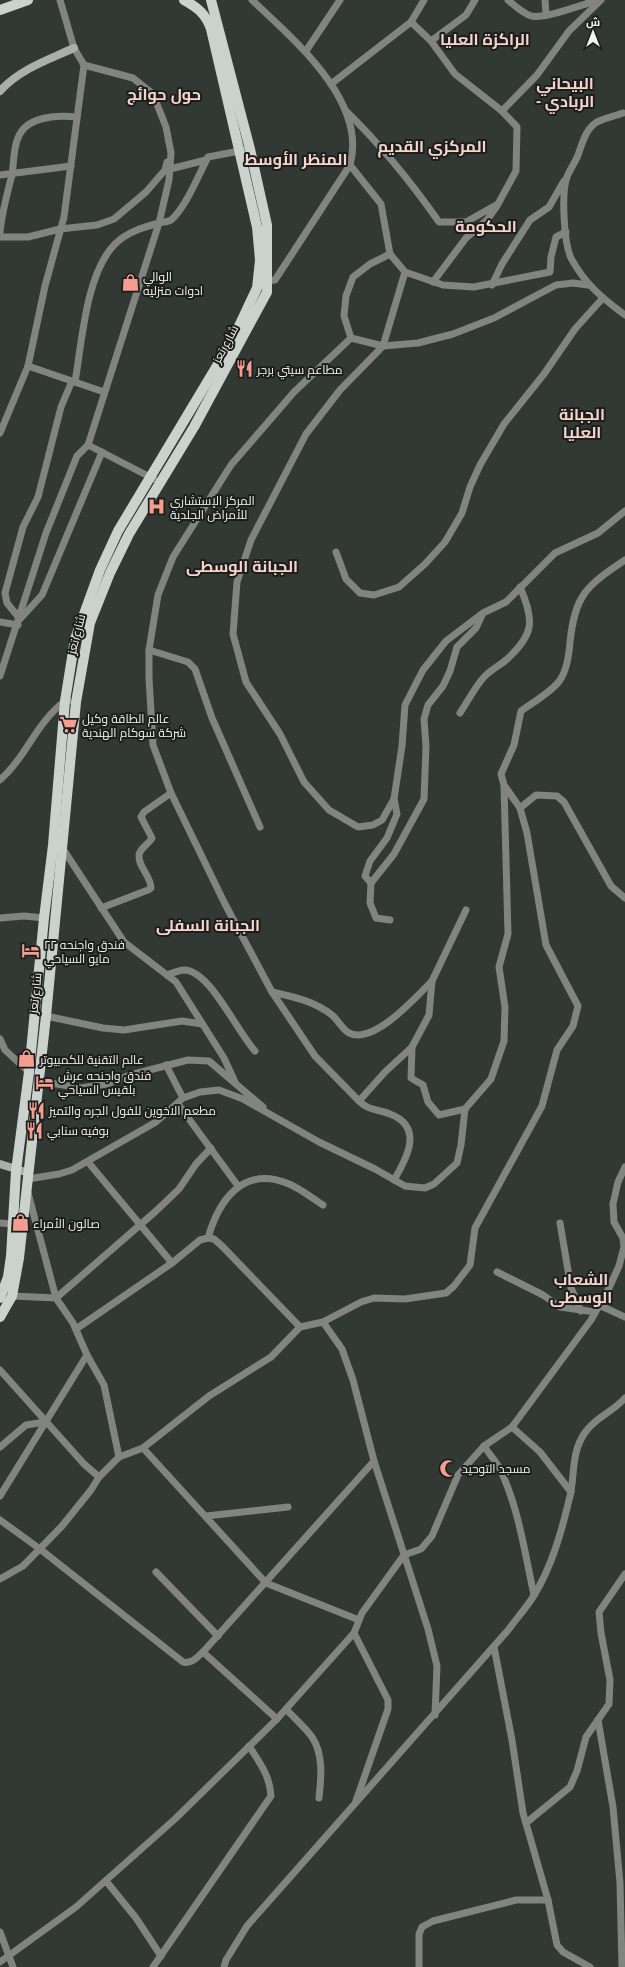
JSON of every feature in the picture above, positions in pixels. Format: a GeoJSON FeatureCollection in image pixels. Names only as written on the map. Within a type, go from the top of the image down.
{"type":"FeatureCollection","features":[{"type":"Feature","properties":{"kind":"main road"},"geometry":{"type":"LineString","coordinates":[[0,10],[28,0]]}},
{"type":"Feature","properties":{"kind":"main road","name":"شارع تعز"},"geometry":{"type":"LineString","coordinates":[[0,1297],[8,1277],[11,1256],[16,1171],[29,1072],[44,918],[58,845],[76,702],[90,623],[110,573],[129,534],[161,484],[194,427],[266,292],[263,281],[267,225],[246,150],[209,24],[200,11],[184,0]]}},
{"type":"Feature","properties":{"kind":"main road","name":"شارع تعز"},"geometry":{"type":"LineString","coordinates":[[211,0],[246,150]]}},
{"type":"Feature","properties":{"kind":"main road","name":"شارع تعز"},"geometry":{"type":"LineString","coordinates":[[0,1317],[12,1296],[19,1258],[28,1190],[28,1176],[46,1016],[58,845],[65,701],[75,639],[100,570],[118,531],[233,339],[257,288],[263,281]]}},
{"type":"Feature","properties":{"kind":"street"},"geometry":{"type":"LineString","coordinates":[[0,433],[28,366],[64,217],[84,66],[74,48],[60,0]]}},
{"type":"Feature","properties":{"kind":"street"},"geometry":{"type":"LineString","coordinates":[[252,0],[306,51],[331,84],[344,110],[352,136],[353,154],[350,165],[275,280],[263,281]]}},
{"type":"Feature","properties":{"kind":"street"},"geometry":{"type":"LineString","coordinates":[[306,51],[340,0]]}},
{"type":"Feature","properties":{"kind":"street"},"geometry":{"type":"LineString","coordinates":[[331,84],[411,22],[424,0]]}},
{"type":"Feature","properties":{"kind":"street"},"geometry":{"type":"LineString","coordinates":[[431,41],[466,15],[475,0]]}},
{"type":"Feature","properties":{"kind":"street"},"geometry":{"type":"LineString","coordinates":[[508,0],[519,10],[536,16],[560,12],[600,0]]}},
{"type":"Feature","properties":{"kind":"street"},"geometry":{"type":"LineString","coordinates":[[545,0],[546,14]]}},
{"type":"Feature","properties":{"kind":"street"},"geometry":{"type":"LineString","coordinates":[[502,111],[536,75],[569,31],[600,0]]}},
{"type":"Feature","properties":{"kind":"street"},"geometry":{"type":"LineString","coordinates":[[411,22],[431,41],[456,74],[502,111],[517,127],[516,171],[498,204],[487,220],[466,238],[433,282]]}},
{"type":"Feature","properties":{"kind":"street"},"geometry":{"type":"LineString","coordinates":[[0,91],[6,84],[28,68],[74,48]]}},
{"type":"Feature","properties":{"kind":"street"},"geometry":{"type":"LineString","coordinates":[[0,676],[19,622],[46,533],[77,456],[88,445],[159,223],[170,169],[171,153],[166,127],[153,94],[133,78],[84,66]]}},
{"type":"Feature","properties":{"kind":"street"},"geometry":{"type":"LineString","coordinates":[[344,110],[368,132],[423,199],[439,222],[466,222],[498,204]]}},
{"type":"Feature","properties":{"kind":"street"},"geometry":{"type":"LineString","coordinates":[[492,285],[502,264],[530,220],[549,207],[574,167],[584,137],[597,122],[623,113]]}},
{"type":"Feature","properties":{"kind":"street"},"geometry":{"type":"LineString","coordinates":[[0,232],[1,216],[12,172],[18,137],[27,126],[40,119],[53,116],[77,117]]}},
{"type":"Feature","properties":{"kind":"street"},"geometry":{"type":"LineString","coordinates":[[170,169],[206,160],[208,157],[246,150]]}},
{"type":"Feature","properties":{"kind":"street"},"geometry":{"type":"LineString","coordinates":[[0,237],[28,237],[60,229],[97,225],[114,219],[146,192],[165,170],[171,153]]}},
{"type":"Feature","properties":{"kind":"street"},"geometry":{"type":"LineString","coordinates":[[19,622],[7,603],[5,593],[23,527],[38,497],[61,407],[73,382],[88,304],[95,278],[104,259],[116,244],[126,236],[141,228],[170,220],[186,200],[206,160]]}},
{"type":"Feature","properties":{"kind":"street"},"geometry":{"type":"LineString","coordinates":[[350,165],[381,204],[390,254],[405,272],[433,282],[443,285],[474,288],[550,272],[551,257],[556,237],[566,232]]}},
{"type":"Feature","properties":{"kind":"street"},"geometry":{"type":"LineString","coordinates":[[0,175],[12,172],[71,166]]}},
{"type":"Feature","properties":{"kind":"street"},"geometry":{"type":"LineString","coordinates":[[567,177],[563,204],[566,232],[571,257],[588,285],[602,299],[625,315]]}},
{"type":"Feature","properties":{"kind":"street"},"geometry":{"type":"LineString","coordinates":[[352,338],[344,316],[346,296],[353,277],[370,264],[390,254]]}},
{"type":"Feature","properties":{"kind":"street"},"geometry":{"type":"LineString","coordinates":[[394,799],[382,820],[365,827],[358,827],[329,810],[304,782],[280,734],[246,682],[233,634],[237,582],[251,540],[306,434],[340,390],[383,346],[405,272]]}},
{"type":"Feature","properties":{"kind":"street"},"geometry":{"type":"LineString","coordinates":[[352,338],[383,346],[418,343],[453,334],[494,318],[556,286],[573,283],[588,285]]}},
{"type":"Feature","properties":{"kind":"street"},"geometry":{"type":"LineString","coordinates":[[336,552],[346,579],[360,593],[374,595],[399,587],[424,564],[445,542],[462,513],[470,487],[480,465],[504,424],[544,374],[575,329],[602,299]]}},
{"type":"Feature","properties":{"kind":"street"},"geometry":{"type":"LineString","coordinates":[[352,338],[294,392],[231,466],[173,557],[158,595],[149,650],[153,739],[171,793],[225,904],[272,992],[315,1056],[359,1101],[366,1108],[391,1114],[404,1123],[409,1130],[410,1138],[407,1158],[394,1180]]}},
{"type":"Feature","properties":{"kind":"street"},"geometry":{"type":"LineString","coordinates":[[28,366],[104,392]]}},
{"type":"Feature","properties":{"kind":"street"},"geometry":{"type":"LineString","coordinates":[[88,445],[151,477],[161,484]]}},
{"type":"Feature","properties":{"kind":"street"},"geometry":{"type":"LineString","coordinates":[[0,622],[19,622],[42,595],[102,452]]}},
{"type":"Feature","properties":{"kind":"street"},"geometry":{"type":"LineString","coordinates":[[371,883],[365,876],[370,861],[387,838],[397,814],[394,799],[402,746],[404,705],[422,670],[446,641],[482,613],[506,602],[555,553],[598,533],[625,511]]}},
{"type":"Feature","properties":{"kind":"street"},"geometry":{"type":"LineString","coordinates":[[0,1164],[28,1176],[59,1174],[72,1170],[156,1122],[183,1098],[200,1092],[219,1090],[243,1099],[319,1142],[405,1186],[425,1188],[434,1184],[457,1163],[461,1146],[465,1109],[491,1079],[504,1041],[505,1006],[499,966],[508,934],[504,786],[501,774],[514,745],[521,711],[559,682],[565,671],[569,653],[572,622],[581,597],[591,584],[625,560]]}},
{"type":"Feature","properties":{"kind":"street"},"geometry":{"type":"LineString","coordinates":[[460,713],[484,676],[506,660],[524,641],[529,631],[530,608],[520,588]]}},
{"type":"Feature","properties":{"kind":"street"},"geometry":{"type":"LineString","coordinates":[[390,920],[376,918],[370,903],[371,883],[394,854],[424,799],[426,746],[424,719],[428,705],[442,686],[450,671],[458,647],[476,628],[482,613]]}},
{"type":"Feature","properties":{"kind":"street"},"geometry":{"type":"LineString","coordinates":[[149,650],[188,662],[195,668],[212,718],[260,828]]}},
{"type":"Feature","properties":{"kind":"street"},"geometry":{"type":"LineString","coordinates":[[0,780],[14,768],[36,732],[52,711],[65,701],[76,702]]}},
{"type":"Feature","properties":{"kind":"street"},"geometry":{"type":"LineString","coordinates":[[0,1579],[23,1566],[40,1549],[62,1526],[91,1490],[99,1477],[119,1457],[143,1448],[209,1396],[271,1357],[300,1327],[323,1322],[361,1302],[374,1298],[405,1299],[446,1293],[454,1286],[470,1265],[475,1228],[542,1106],[557,1050],[573,1026],[578,1006],[546,945],[527,833],[520,808],[504,786]]}},
{"type":"Feature","properties":{"kind":"street"},"geometry":{"type":"LineString","coordinates":[[101,908],[151,888],[151,883],[139,855],[152,838],[142,817],[144,812],[171,793]]}},
{"type":"Feature","properties":{"kind":"street"},"geometry":{"type":"LineString","coordinates":[[520,808],[536,795],[557,796],[564,802],[611,886],[625,898]]}},
{"type":"Feature","properties":{"kind":"street"},"geometry":{"type":"LineString","coordinates":[[58,845],[124,942],[176,982],[224,1058],[235,1082]]}},
{"type":"Feature","properties":{"kind":"street"},"geometry":{"type":"LineString","coordinates":[[272,992],[312,1002],[332,1016],[347,1032],[355,1035],[376,1029],[403,1011],[432,981],[466,910]]}},
{"type":"Feature","properties":{"kind":"street"},"geometry":{"type":"LineString","coordinates":[[0,918],[24,916],[44,918]]}},
{"type":"Feature","properties":{"kind":"street"},"geometry":{"type":"LineString","coordinates":[[167,975],[185,970],[198,975],[208,983],[245,1040],[255,1051]]}},
{"type":"Feature","properties":{"kind":"street"},"geometry":{"type":"LineString","coordinates":[[359,1101],[384,1072],[412,1047],[430,1015],[432,981]]}},
{"type":"Feature","properties":{"kind":"street"},"geometry":{"type":"LineString","coordinates":[[46,1016],[104,1028],[124,1030],[182,1021],[202,1024]]}},
{"type":"Feature","properties":{"kind":"street"},"geometry":{"type":"LineString","coordinates":[[0,1039],[5,1050],[29,1072]]}},
{"type":"Feature","properties":{"kind":"street"},"geometry":{"type":"LineString","coordinates":[[412,1047],[412,1078],[423,1085],[428,1102],[439,1115],[465,1109]]}},
{"type":"Feature","properties":{"kind":"street"},"geometry":{"type":"LineString","coordinates":[[39,1081],[81,1088],[107,1084],[166,1065],[188,1060],[209,1061],[274,1116]]}},
{"type":"Feature","properties":{"kind":"street"},"geometry":{"type":"LineString","coordinates":[[166,1065],[183,1098]]}},
{"type":"Feature","properties":{"kind":"street"},"geometry":{"type":"LineString","coordinates":[[178,1104],[238,1186]]}},
{"type":"Feature","properties":{"kind":"street"},"geometry":{"type":"LineString","coordinates":[[12,1296],[56,1298],[179,1189],[196,1164],[211,1148]]}},
{"type":"Feature","properties":{"kind":"street"},"geometry":{"type":"LineString","coordinates":[[88,1162],[172,1263]]}},
{"type":"Feature","properties":{"kind":"street"},"geometry":{"type":"LineString","coordinates":[[0,1962],[76,1907],[176,1819],[277,1719],[354,1633],[362,1613],[404,1555],[421,1549],[432,1536],[458,1475],[484,1446],[512,1427],[599,1305],[619,1266],[624,1247],[624,1238],[614,1222],[613,1204],[618,1182],[625,1167]]}},
{"type":"Feature","properties":{"kind":"street"},"geometry":{"type":"LineString","coordinates":[[208,1238],[213,1220],[228,1196],[238,1186],[249,1181],[264,1179],[278,1180],[289,1184],[323,1205]]}},
{"type":"Feature","properties":{"kind":"street"},"geometry":{"type":"LineString","coordinates":[[28,1190],[56,1298],[76,1328],[87,1355],[104,1384],[119,1457]]}},
{"type":"Feature","properties":{"kind":"street"},"geometry":{"type":"LineString","coordinates":[[0,1223],[13,1224]]}},
{"type":"Feature","properties":{"kind":"street"},"geometry":{"type":"LineString","coordinates":[[560,1223],[571,1288],[581,1311]]}},
{"type":"Feature","properties":{"kind":"street"},"geometry":{"type":"LineString","coordinates":[[76,1328],[172,1263],[197,1242],[208,1238],[222,1246],[300,1327]]}},
{"type":"Feature","properties":{"kind":"street"},"geometry":{"type":"LineString","coordinates":[[497,1272],[543,1295],[560,1307],[595,1312]]}},
{"type":"Feature","properties":{"kind":"street"},"geometry":{"type":"LineString","coordinates":[[599,1305],[625,1317]]}},
{"type":"Feature","properties":{"kind":"street"},"geometry":{"type":"LineString","coordinates":[[323,1322],[342,1349],[353,1380],[374,1461],[428,1629],[436,1666],[435,1715]]}},
{"type":"Feature","properties":{"kind":"street"},"geometry":{"type":"LineString","coordinates":[[0,1496],[87,1355]]}},
{"type":"Feature","properties":{"kind":"street"},"geometry":{"type":"LineString","coordinates":[[0,1370],[45,1422],[84,1464],[99,1477]]}},
{"type":"Feature","properties":{"kind":"street"},"geometry":{"type":"LineString","coordinates":[[224,1967],[226,1960],[247,1926],[510,1629],[534,1595],[562,1529],[571,1492],[577,1448],[584,1433],[595,1421],[620,1404],[625,1398]]}},
{"type":"Feature","properties":{"kind":"street"},"geometry":{"type":"LineString","coordinates":[[0,1447],[26,1425],[45,1422]]}},
{"type":"Feature","properties":{"kind":"street"},"geometry":{"type":"LineString","coordinates":[[512,1427],[540,1452],[571,1492]]}},
{"type":"Feature","properties":{"kind":"street"},"geometry":{"type":"LineString","coordinates":[[484,1446],[501,1470],[512,1501],[520,1526],[534,1595]]}},
{"type":"Feature","properties":{"kind":"street"},"geometry":{"type":"LineString","coordinates":[[143,1448],[266,1583],[359,1620]]}},
{"type":"Feature","properties":{"kind":"street"},"geometry":{"type":"LineString","coordinates":[[0,1520],[40,1549],[183,1662],[192,1662],[218,1636],[266,1583],[374,1461]]}},
{"type":"Feature","properties":{"kind":"street"},"geometry":{"type":"LineString","coordinates":[[206,1516],[288,1507]]}},
{"type":"Feature","properties":{"kind":"street"},"geometry":{"type":"LineString","coordinates":[[156,1572],[218,1636]]}},
{"type":"Feature","properties":{"kind":"street"},"geometry":{"type":"LineString","coordinates":[[526,1823],[570,1787],[577,1771],[586,1737],[609,1704],[610,1680],[601,1633],[599,1612],[625,1574]]}},
{"type":"Feature","properties":{"kind":"street"},"geometry":{"type":"LineString","coordinates":[[354,1633],[388,1700],[385,1721],[354,1806]]}},
{"type":"Feature","properties":{"kind":"street"},"geometry":{"type":"LineString","coordinates":[[494,1647],[526,1823],[548,1900],[557,1945],[563,1952],[590,1967]]}},
{"type":"Feature","properties":{"kind":"street"},"geometry":{"type":"LineString","coordinates":[[203,1652],[277,1719]]}},
{"type":"Feature","properties":{"kind":"street"},"geometry":{"type":"LineString","coordinates":[[286,1709],[312,1737],[316,1746],[322,1774],[319,1798]]}},
{"type":"Feature","properties":{"kind":"street"},"geometry":{"type":"LineString","coordinates":[[598,1720],[613,1807],[620,1882],[622,1967]]}},
{"type":"Feature","properties":{"kind":"street"},"geometry":{"type":"LineString","coordinates":[[153,1967],[271,1796],[267,1773],[249,1746]]}},
{"type":"Feature","properties":{"kind":"street"},"geometry":{"type":"LineString","coordinates":[[106,1880],[136,1918],[161,1956]]}},
{"type":"Feature","properties":{"kind":"street"},"geometry":{"type":"LineString","coordinates":[[419,1967],[419,1934],[422,1927],[433,1921],[516,1900],[548,1900]]}},
{"type":"Feature","properties":{"kind":"street"},"geometry":{"type":"LineString","coordinates":[[0,1932],[8,1956],[14,1967]]}},
{"type":"Feature","properties":{"kind":"place","name":"الوالي ادوات منزليه"},"geometry":{"type":"Point","coordinates":[130,283]}},
{"type":"Feature","properties":{"kind":"place","name":"مطاعم سيتي برجر"},"geometry":{"type":"Point","coordinates":[244,369]}},
{"type":"Feature","properties":{"kind":"place","name":"المركز الإستشاري للأمراض الجلدية"},"geometry":{"type":"Point","coordinates":[157,507]}},
{"type":"Feature","properties":{"kind":"place","name":"عالم الطاقة وكيل شركة سوكام الهندية"},"geometry":{"type":"Point","coordinates":[69,725]}},
{"type":"Feature","properties":{"kind":"place","name":"فندق واجنحه ٢٢ مايو السياحي"},"geometry":{"type":"Point","coordinates":[31,951]}},
{"type":"Feature","properties":{"kind":"place","name":"عالم التقنية للكمبيوتر"},"geometry":{"type":"Point","coordinates":[27,1059]}},
{"type":"Feature","properties":{"kind":"place","name":"فندق واجنحه عرش بلقيس السياحي"},"geometry":{"type":"Point","coordinates":[45,1082]}},
{"type":"Feature","properties":{"kind":"place","name":"مطعم الاخوين للفول الجره والتميز"},"geometry":{"type":"Point","coordinates":[36,1110]}},
{"type":"Feature","properties":{"kind":"place","name":"بوفيه سنابي"},"geometry":{"type":"Point","coordinates":[34,1130]}},
{"type":"Feature","properties":{"kind":"place","name":"صالون الأمراء"},"geometry":{"type":"Point","coordinates":[20,1223]}},
{"type":"Feature","properties":{"kind":"place","name":"مسجد التوحيد"},"geometry":{"type":"Point","coordinates":[449,1468]}},
{"type":"Feature","properties":{"kind":"district","name":"الراكزة العليا"},"geometry":{"type":"Point","coordinates":[485,39]}},
{"type":"Feature","properties":{"kind":"district","name":"البيحاني - الربادي"},"geometry":{"type":"Point","coordinates":[565,92]}},
{"type":"Feature","properties":{"kind":"district","name":"حول حوائج"},"geometry":{"type":"Point","coordinates":[164,94]}},
{"type":"Feature","properties":{"kind":"district","name":"المركزي القديم"},"geometry":{"type":"Point","coordinates":[432,146]}},
{"type":"Feature","properties":{"kind":"district","name":"المنظر الأوسط"},"geometry":{"type":"Point","coordinates":[296,159]}},
{"type":"Feature","properties":{"kind":"district","name":"الحكومة"},"geometry":{"type":"Point","coordinates":[486,226]}},
{"type":"Feature","properties":{"kind":"district","name":"الجبانة العليا"},"geometry":{"type":"Point","coordinates":[582,423]}},
{"type":"Feature","properties":{"kind":"district","name":"الجبانة الوسطى"},"geometry":{"type":"Point","coordinates":[242,566]}},
{"type":"Feature","properties":{"kind":"district","name":"الجبانة السفلى"},"geometry":{"type":"Point","coordinates":[208,925]}},
{"type":"Feature","properties":{"kind":"district","name":"الشعاب الوسطى"},"geometry":{"type":"Point","coordinates":[581,1288]}}]}
